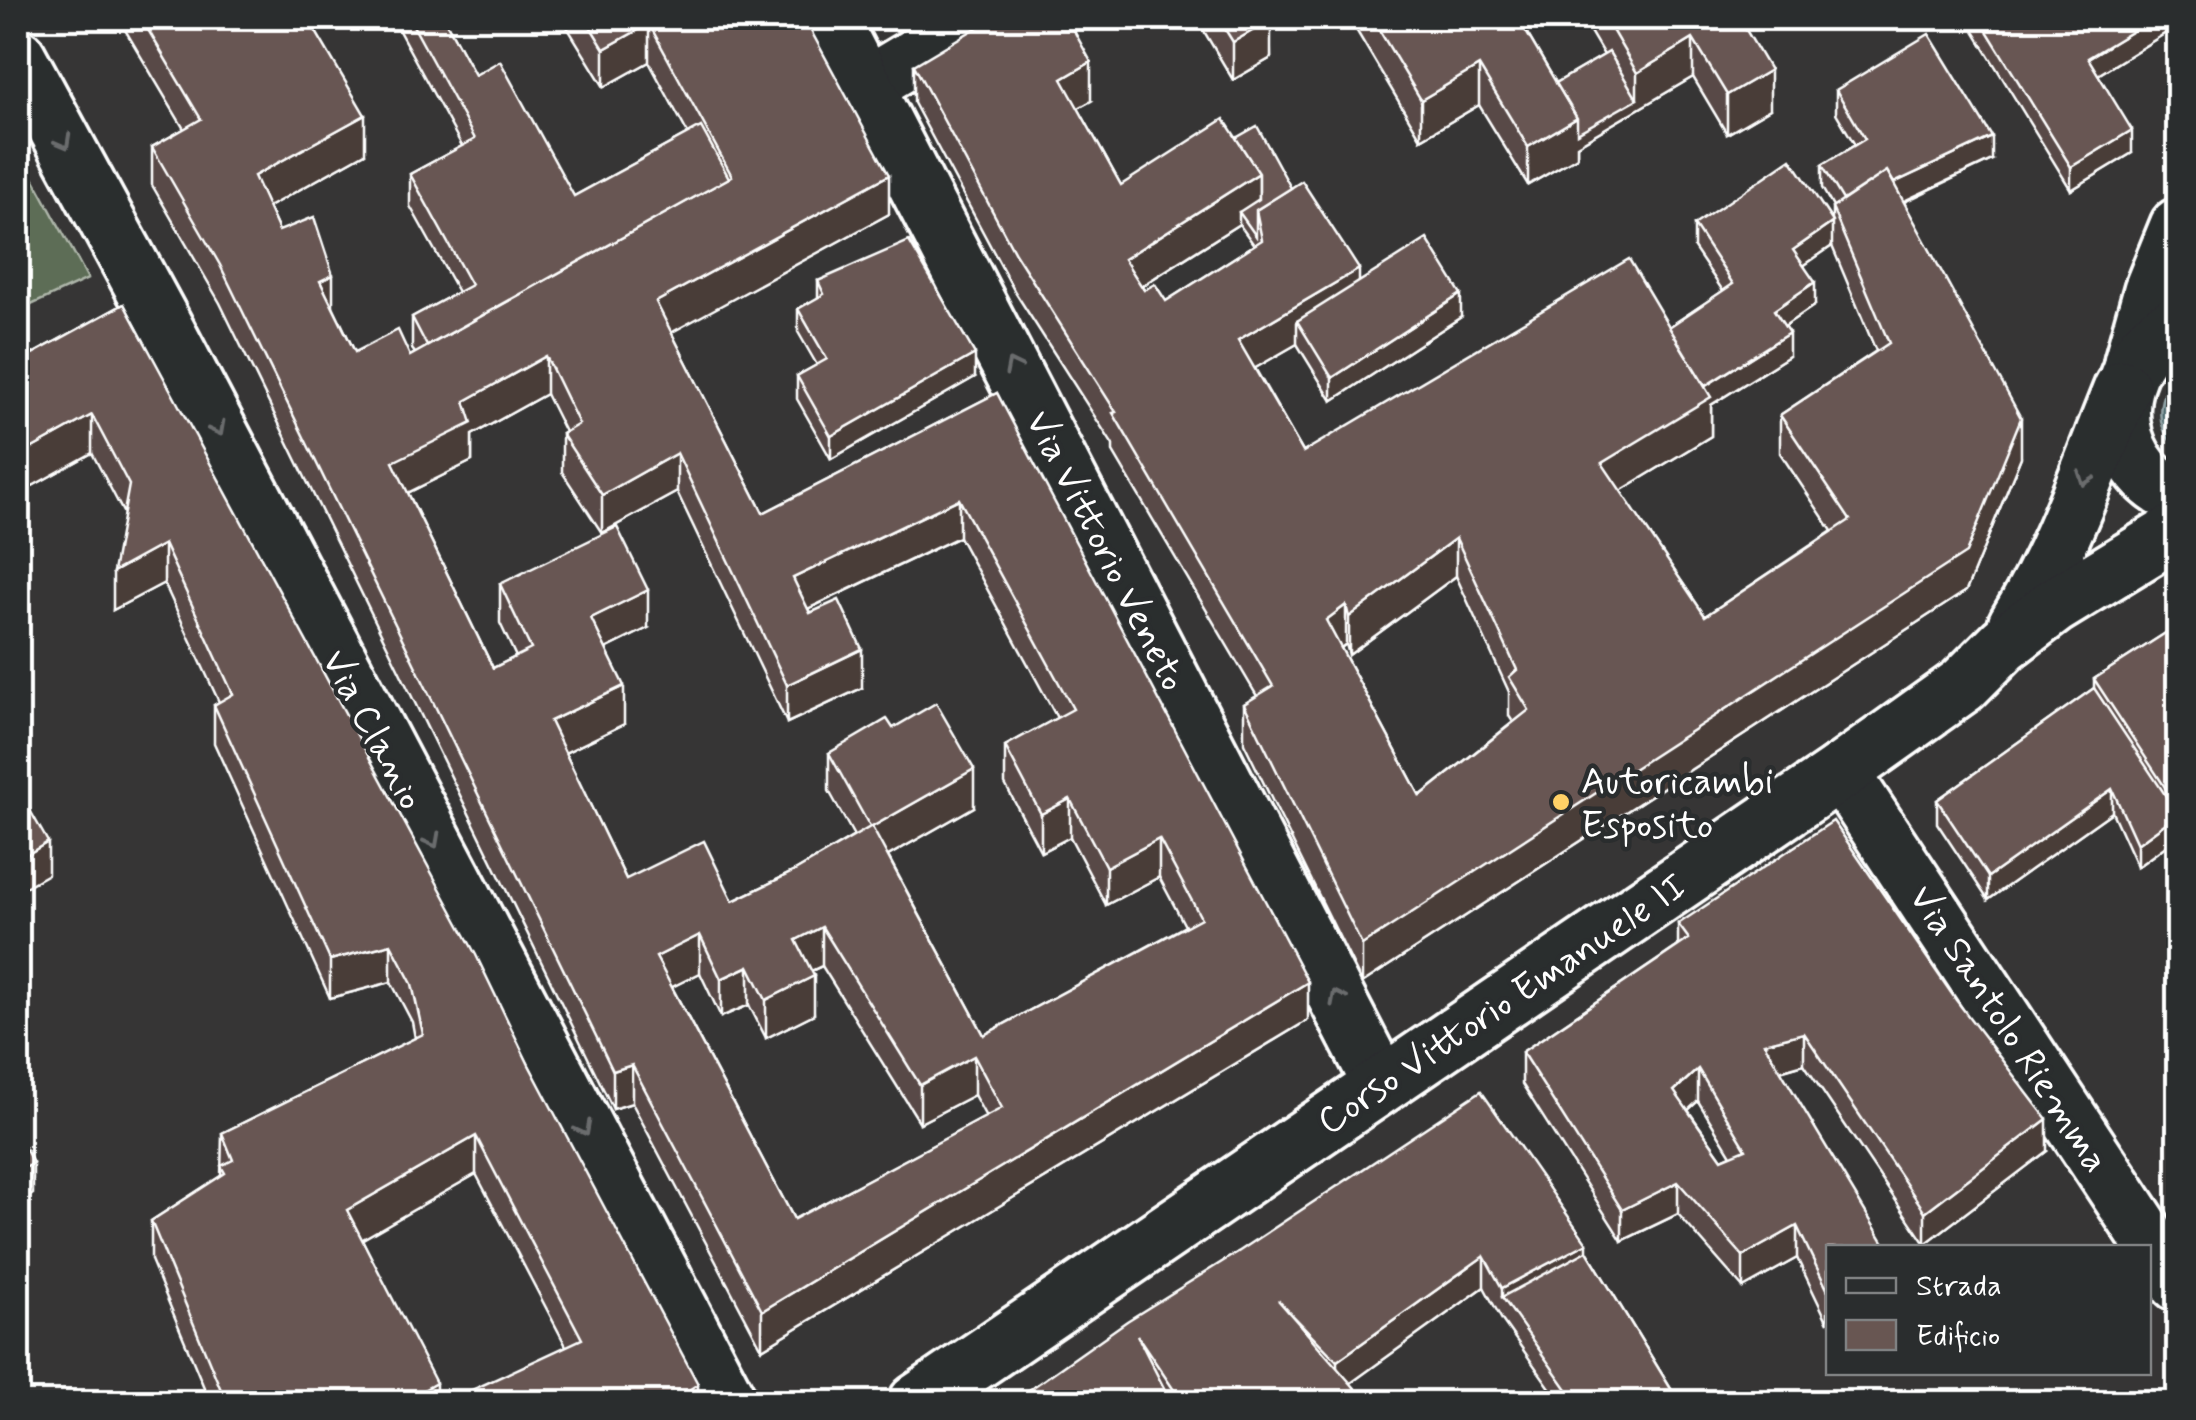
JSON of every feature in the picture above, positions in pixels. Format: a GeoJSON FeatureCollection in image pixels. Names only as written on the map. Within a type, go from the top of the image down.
{"type":"FeatureCollection","features":[{"type":"Feature","properties":{"kind":"street","name":"Via Vittorio Veneto"},"geometry":{"type":"LineString","coordinates":[[830,18],[1381,1084]]}},
{"type":"Feature","properties":{"kind":"street"},"geometry":{"type":"LineString","coordinates":[[867,85],[979,18]]}},
{"type":"Feature","properties":{"kind":"street","name":"Via Clanio"},"geometry":{"type":"LineString","coordinates":[[18,57],[181,359],[728,1402]]}},
{"type":"Feature","properties":{"kind":"street"},"geometry":{"type":"LineString","coordinates":[[2004,644],[2039,588],[2072,517],[2127,375],[2152,290],[2178,226]]}},
{"type":"Feature","properties":{"kind":"street"},"geometry":{"type":"LineString","coordinates":[[2178,323],[2150,340],[2127,375],[2119,418],[2126,447],[2142,472],[2178,497]]}},
{"type":"Feature","properties":{"kind":"street","name":"Corso Vittorio Emanuele II"},"geometry":{"type":"LineString","coordinates":[[917,1402],[1841,772],[1964,684],[2004,644],[2094,579],[2178,530]]}},
{"type":"Feature","properties":{"kind":"street","name":"Via Santolo Riemma"},"geometry":{"type":"LineString","coordinates":[[1841,772],[2178,1283]]}},
{"type":"Feature","properties":{"kind":"green space"},"geometry":{"type":"Polygon","coordinates":[[[18,150],[88,279],[18,311],[18,150]]]}},
{"type":"Feature","properties":{"kind":"water"},"geometry":{"type":"Polygon","coordinates":[[[2178,370],[2178,449],[2164,430],[2160,410],[2165,390],[2178,370]]]}},
{"type":"Feature","properties":{"kind":"building"},"geometry":{"type":"Polygon","coordinates":[[[141,18],[308,18],[365,115],[254,176],[279,231],[314,217],[333,275],[320,281],[355,352],[398,330],[410,356],[732,176],[649,24],[604,49],[585,18],[804,18],[889,175],[656,302],[763,513],[997,393],[1308,982],[762,1311],[632,1065],[613,1071],[220,265],[152,147],[201,119],[141,18]],[[546,356],[465,401],[472,423],[393,462],[493,668],[531,649],[500,584],[617,527],[648,590],[591,618],[624,686],[550,721],[626,879],[704,841],[733,901],[795,871],[870,827],[829,753],[887,719],[893,728],[936,703],[974,769],[872,827],[984,1035],[1201,918],[1159,839],[1106,867],[1070,799],[1041,814],[1005,746],[1073,709],[959,499],[793,578],[810,613],[839,600],[862,649],[787,685],[677,453],[602,495],[562,434],[579,424],[546,356]],[[822,927],[796,940],[814,976],[766,1000],[749,966],[721,979],[700,935],[656,957],[794,1219],[1002,1108],[974,1056],[920,1085],[822,927]]]}},
{"type":"Feature","properties":{"kind":"building"},"geometry":{"type":"Polygon","coordinates":[[[409,18],[444,18],[475,75],[500,61],[574,196],[701,127],[729,178],[427,346],[412,317],[471,285],[410,174],[475,139],[409,18]]]}},
{"type":"Feature","properties":{"kind":"building"},"geometry":{"type":"Polygon","coordinates":[[[993,18],[1067,18],[1091,62],[1062,79],[1121,185],[1224,119],[1259,173],[1124,259],[1144,290],[1155,284],[1166,301],[1262,240],[1256,210],[1302,181],[1359,269],[1238,340],[1303,452],[1629,259],[1711,397],[1602,463],[1705,616],[1850,520],[1780,415],[1889,343],[1832,208],[1887,171],[2021,418],[1966,553],[1362,945],[1244,704],[1273,686],[1113,413],[1116,412],[1015,253],[914,65],[993,18]],[[1456,538],[1349,617],[1346,605],[1326,620],[1420,796],[1529,710],[1509,677],[1517,670],[1456,538]]]}},
{"type":"Feature","properties":{"kind":"building"},"geometry":{"type":"Polygon","coordinates":[[[1218,18],[1270,18],[1271,20],[1233,42],[1218,18]]]}},
{"type":"Feature","properties":{"kind":"building"},"geometry":{"type":"Polygon","coordinates":[[[1372,18],[1518,18],[1577,118],[1528,147],[1479,66],[1421,100],[1372,18]]]}},
{"type":"Feature","properties":{"kind":"building"},"geometry":{"type":"Polygon","coordinates":[[[1605,18],[1739,18],[1770,70],[1727,95],[1693,39],[1637,73],[1605,18]]]}},
{"type":"Feature","properties":{"kind":"building"},"geometry":{"type":"Polygon","coordinates":[[[1979,18],[2154,18],[2088,58],[2132,130],[2071,167],[1979,18]]]}},
{"type":"Feature","properties":{"kind":"building"},"geometry":{"type":"Polygon","coordinates":[[[1929,34],[1992,137],[1894,183],[1887,171],[1843,200],[1822,165],[1865,139],[1836,90],[1929,34]]]}},
{"type":"Feature","properties":{"kind":"building"},"geometry":{"type":"Polygon","coordinates":[[[1609,52],[1637,99],[1577,133],[1577,118],[1556,83],[1609,52]]]}},
{"type":"Feature","properties":{"kind":"building"},"geometry":{"type":"Polygon","coordinates":[[[1257,126],[1291,188],[1256,210],[1256,236],[1239,212],[1259,199],[1259,173],[1236,138],[1257,126]]]}},
{"type":"Feature","properties":{"kind":"building"},"geometry":{"type":"Polygon","coordinates":[[[1791,159],[1833,222],[1793,250],[1815,282],[1774,310],[1789,333],[1705,386],[1669,327],[1733,284],[1694,225],[1791,159]]]}},
{"type":"Feature","properties":{"kind":"building"},"geometry":{"type":"Polygon","coordinates":[[[1427,239],[1461,294],[1332,378],[1297,321],[1427,239]]]}},
{"type":"Feature","properties":{"kind":"building"},"geometry":{"type":"Polygon","coordinates":[[[909,241],[975,354],[831,436],[797,376],[827,359],[798,309],[824,294],[818,281],[909,241]]]}},
{"type":"Feature","properties":{"kind":"building"},"geometry":{"type":"Polygon","coordinates":[[[124,304],[476,955],[529,1065],[698,1384],[670,1402],[446,1402],[582,1339],[476,1136],[347,1210],[436,1383],[402,1402],[226,1402],[151,1221],[225,1173],[221,1166],[233,1160],[222,1133],[423,1034],[412,984],[391,944],[330,960],[214,705],[233,694],[164,544],[113,572],[129,485],[92,415],[18,456],[18,362],[124,304]]]}},
{"type":"Feature","properties":{"kind":"building"},"geometry":{"type":"Polygon","coordinates":[[[2178,625],[2178,807],[2094,679],[2178,625]]]}},
{"type":"Feature","properties":{"kind":"building"},"geometry":{"type":"Polygon","coordinates":[[[2094,688],[2178,814],[2137,844],[2112,789],[1988,877],[1937,800],[2094,688]]]}},
{"type":"Feature","properties":{"kind":"building"},"geometry":{"type":"Polygon","coordinates":[[[18,789],[48,842],[18,860],[18,789]]]}},
{"type":"Feature","properties":{"kind":"building"},"geometry":{"type":"Polygon","coordinates":[[[1833,821],[1956,1000],[2047,1119],[1925,1212],[1804,1033],[1764,1043],[1885,1245],[1826,1245],[1826,1287],[1797,1226],[1743,1256],[1678,1182],[1622,1210],[1522,1052],[1689,939],[1678,924],[1833,821]],[[1698,1069],[1674,1091],[1722,1159],[1746,1149],[1698,1069]]]}},
{"type":"Feature","properties":{"kind":"building"},"geometry":{"type":"Polygon","coordinates":[[[1481,1091],[1587,1243],[1502,1288],[1484,1256],[1337,1361],[1278,1300],[1367,1402],[1182,1402],[1137,1335],[1168,1396],[1160,1402],[1012,1402],[1127,1321],[1481,1091]]]}},
{"type":"Feature","properties":{"kind":"building"},"geometry":{"type":"Polygon","coordinates":[[[18,1135],[33,1163],[18,1172],[18,1135]]]}},
{"type":"Feature","properties":{"kind":"building"},"geometry":{"type":"Polygon","coordinates":[[[1587,1251],[1679,1402],[1576,1402],[1502,1297],[1587,1251]]]}},
{"type":"Feature","properties":{"kind":"place","name":"Autoricambi Esposito"},"geometry":{"type":"Point","coordinates":[1561,802]}}]}
